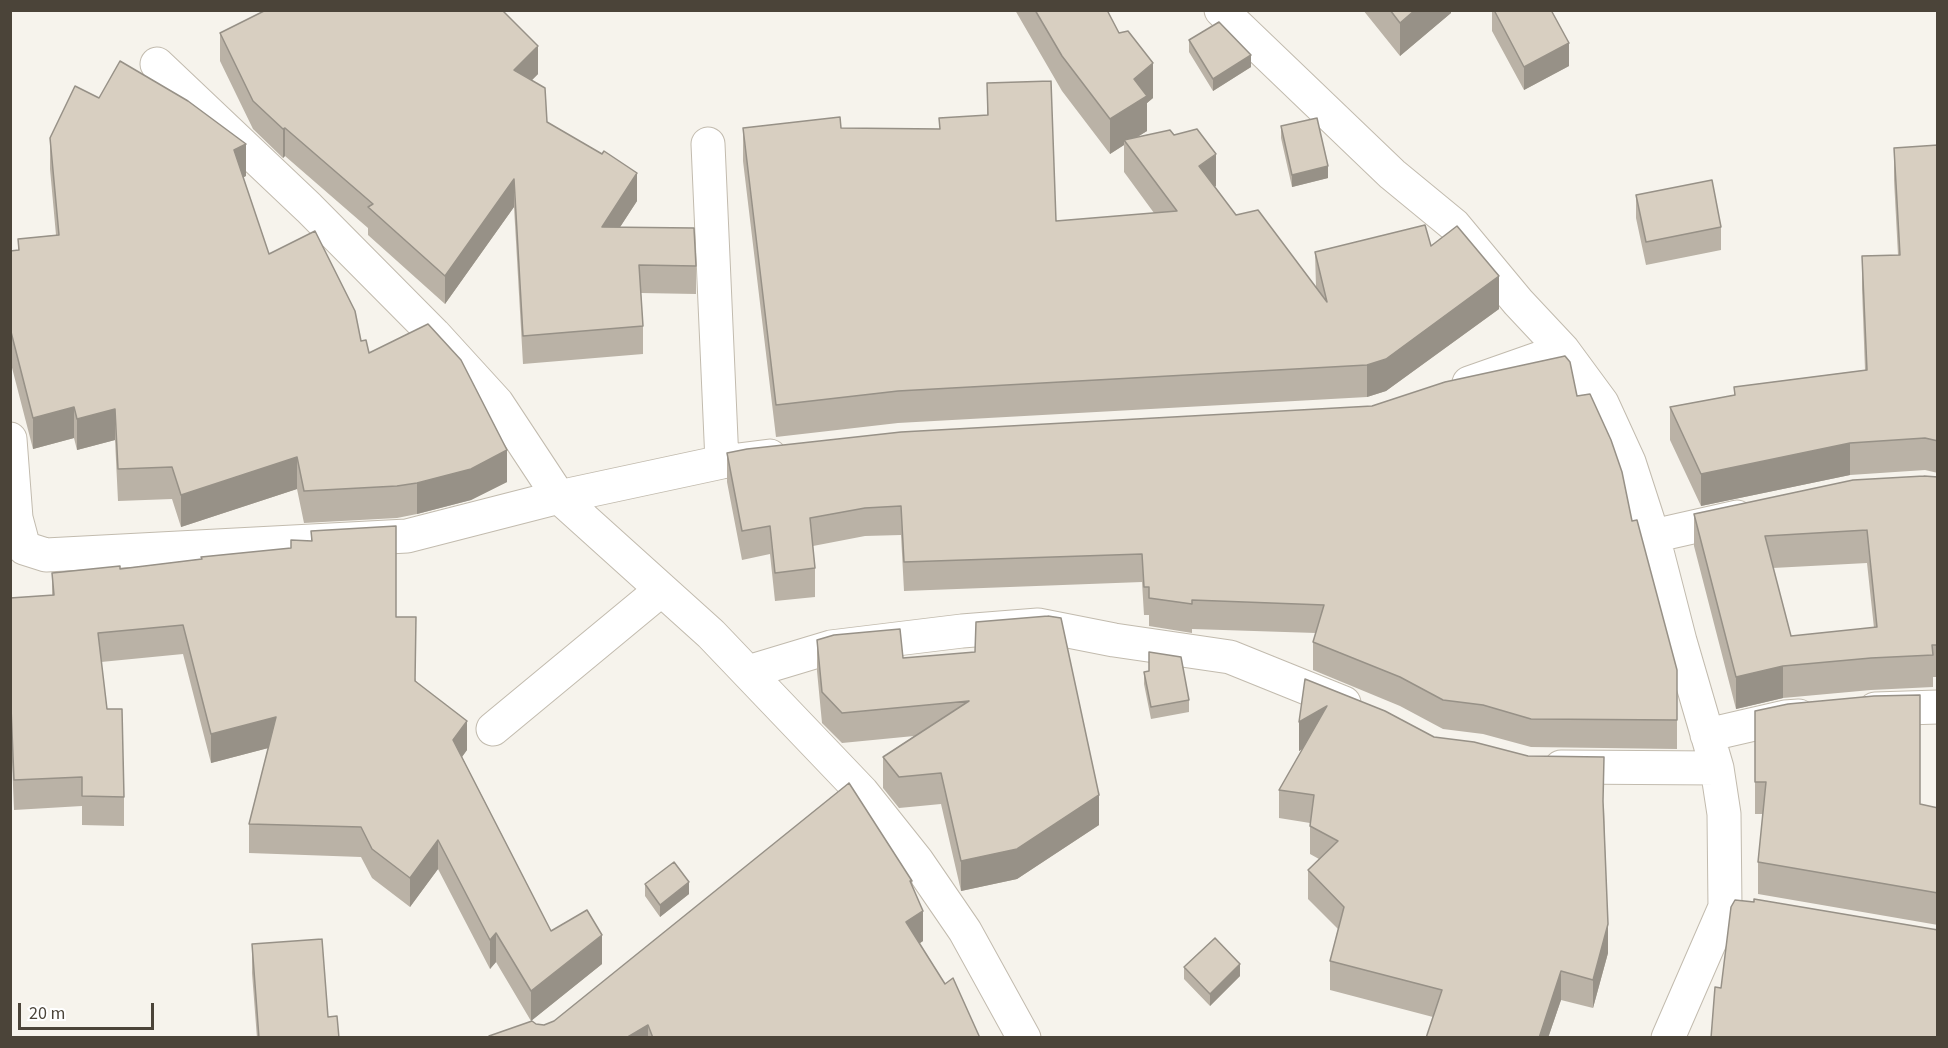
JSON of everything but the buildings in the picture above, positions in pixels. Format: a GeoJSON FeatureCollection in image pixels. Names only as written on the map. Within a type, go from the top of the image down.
{"type":"FeatureCollection","features":[{"type":"Feature","properties":{"kind":"street"},"geometry":{"type":"LineString","coordinates":[[1221,10],[1392,174],[1454,225],[1518,302],[1563,350],[1602,403],[1629,462],[1653,536],[1680,641],[1717,768],[1737,909],[1668,1038]]}},
{"type":"Feature","properties":{"kind":"street"},"geometry":{"type":"LineString","coordinates":[[158,64],[309,208],[434,334],[497,403],[559,497],[711,634],[748,672],[845,791],[917,861],[965,931],[1024,1038]]}},
{"type":"Feature","properties":{"kind":"street"},"geometry":{"type":"LineString","coordinates":[[708,144],[722,462]]}},
{"type":"Feature","properties":{"kind":"street"},"geometry":{"type":"LineString","coordinates":[[1439,393],[1563,350]]}},
{"type":"Feature","properties":{"kind":"street"},"geometry":{"type":"LineString","coordinates":[[10,439],[17,553],[46,555],[407,536],[559,497],[722,462],[805,453]]}},
{"type":"Feature","properties":{"kind":"street"},"geometry":{"type":"LineString","coordinates":[[1653,536],[1770,510]]}},
{"type":"Feature","properties":{"kind":"street"},"geometry":{"type":"LineString","coordinates":[[493,729],[661,590]]}},
{"type":"Feature","properties":{"kind":"street"},"geometry":{"type":"LineString","coordinates":[[748,672],[831,647],[962,631],[1038,625],[1114,640],[1230,657],[1372,714]]}},
{"type":"Feature","properties":{"kind":"street"},"geometry":{"type":"LineString","coordinates":[[1707,735],[1785,717],[1938,707]]}},
{"type":"Feature","properties":{"kind":"street"},"geometry":{"type":"LineString","coordinates":[[1528,766],[1717,768]]}}]}
